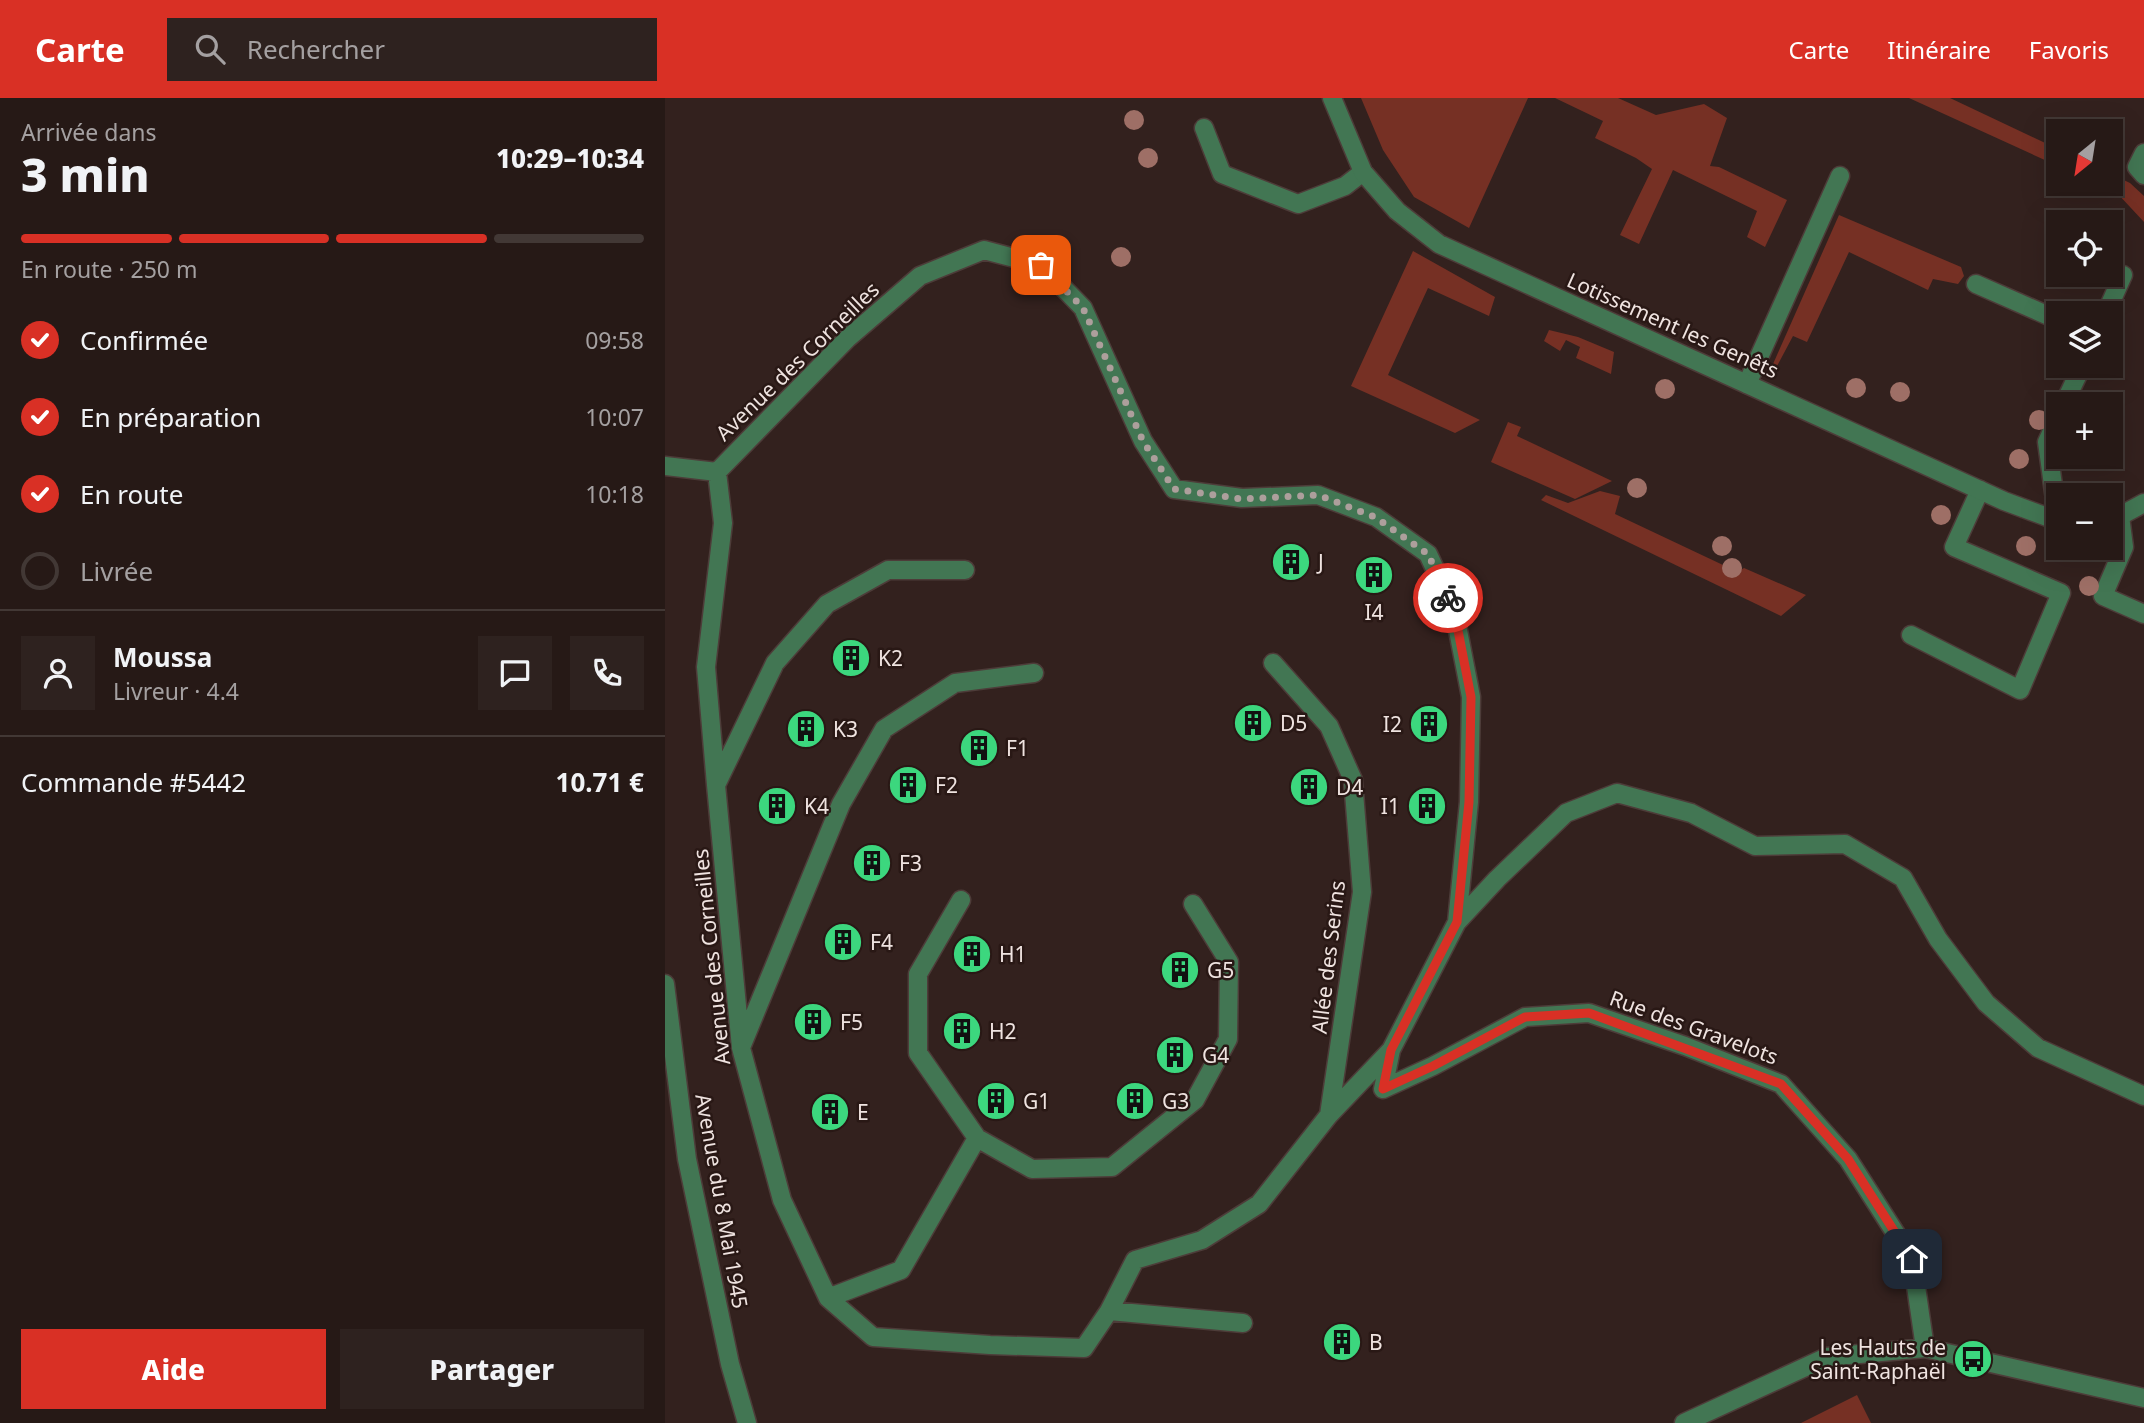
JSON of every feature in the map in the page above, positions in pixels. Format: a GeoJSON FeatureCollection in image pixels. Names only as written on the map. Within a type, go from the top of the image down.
{"type":"FeatureCollection","features":[{"type":"Feature","properties":{"kind":"street","name":"Lotissement les Genêts"},"geometry":{"type":"LineString","coordinates":[[1332,98],[1363,172],[1397,211],[1439,244],[1980,491],[2046,516]]}},
{"type":"Feature","properties":{"kind":"street"},"geometry":{"type":"LineString","coordinates":[[1204,128],[1222,174],[1298,204],[1345,187],[1363,172]]}},
{"type":"Feature","properties":{"kind":"street"},"geometry":{"type":"LineString","coordinates":[[2144,152],[2137,167],[2144,176]]}},
{"type":"Feature","properties":{"kind":"street"},"geometry":{"type":"LineString","coordinates":[[1747,384],[1840,176]]}},
{"type":"Feature","properties":{"kind":"street","name":"Avenue des Corneilles"},"geometry":{"type":"LineString","coordinates":[[716,472],[848,338],[921,276],[984,250],[1041,265],[1083,308],[1143,441],[1174,489],[1242,499],[1318,495],[1375,517],[1428,554],[1454,610],[1471,697],[1469,802],[1457,922]]}},
{"type":"Feature","properties":{"kind":"street"},"geometry":{"type":"LineString","coordinates":[[1976,284],[2046,315]]}},
{"type":"Feature","properties":{"kind":"street","name":"Avenue des Corneilles"},"geometry":{"type":"LineString","coordinates":[[665,466],[716,472]]}},
{"type":"Feature","properties":{"kind":"street","name":"Avenue des Corneilles"},"geometry":{"type":"LineString","coordinates":[[716,472],[723,523],[706,667],[741,1048],[782,1200],[828,1298],[873,1337],[1084,1349],[1109,1311],[1135,1260],[1202,1240],[1259,1204],[1329,1115],[1391,1050]]}},
{"type":"Feature","properties":{"kind":"street"},"geometry":{"type":"LineString","coordinates":[[1911,635],[2020,690],[2061,593],[1954,547],[1980,491]]}},
{"type":"Feature","properties":{"kind":"street"},"geometry":{"type":"LineString","coordinates":[[2123,512],[2144,503]]}},
{"type":"Feature","properties":{"kind":"street"},"geometry":{"type":"LineString","coordinates":[[2118,560],[2103,596],[2144,614]]}},
{"type":"Feature","properties":{"kind":"street"},"geometry":{"type":"LineString","coordinates":[[716,785],[775,663],[827,604],[888,570],[965,570]]}},
{"type":"Feature","properties":{"kind":"street","name":"Allée des Serins"},"geometry":{"type":"LineString","coordinates":[[1272,663],[1329,726],[1353,780],[1362,892],[1329,1115]]}},
{"type":"Feature","properties":{"kind":"street"},"geometry":{"type":"LineString","coordinates":[[741,1048],[841,804],[884,729],[955,683],[1034,673]]}},
{"type":"Feature","properties":{"kind":"street"},"geometry":{"type":"LineString","coordinates":[[1391,1050],[1457,922],[1497,879],[1566,813],[1617,793],[1691,813],[1755,846],[1845,844],[1903,878],[1938,939],[1986,1003],[2038,1048],[2144,1096]]}},
{"type":"Feature","properties":{"kind":"street"},"geometry":{"type":"LineString","coordinates":[[961,900],[918,974],[918,1053],[977,1138],[1032,1169],[1112,1167],[1195,1100],[1228,1039],[1229,962],[1193,904]]}},
{"type":"Feature","properties":{"kind":"street","name":"Avenue du 8 Mai 1945"},"geometry":{"type":"LineString","coordinates":[[665,984],[687,1159],[730,1364],[747,1423]]}},
{"type":"Feature","properties":{"kind":"street","name":"Rue des Gravelots"},"geometry":{"type":"LineString","coordinates":[[1391,1050],[1383,1089],[1525,1017],[1589,1013],[1781,1084],[1848,1159],[1912,1259],[1925,1348]]}},
{"type":"Feature","properties":{"kind":"street"},"geometry":{"type":"LineString","coordinates":[[828,1298],[901,1270],[977,1138]]}},
{"type":"Feature","properties":{"kind":"street"},"geometry":{"type":"LineString","coordinates":[[1109,1311],[1243,1323]]}},
{"type":"Feature","properties":{"kind":"street"},"geometry":{"type":"LineString","coordinates":[[1684,1423],[1827,1357],[1925,1348],[2144,1398]]}},
{"type":"Feature","properties":{"kind":"shaded area"},"geometry":{"type":"Polygon","coordinates":[[[1361,98],[1528,98],[1469,228],[1414,197],[1383,150],[1361,98]]]}},
{"type":"Feature","properties":{"kind":"shaded area"},"geometry":{"type":"Polygon","coordinates":[[[1555,98],[1618,98],[1656,115],[1704,104],[1727,118],[1710,166],[1719,167],[1787,200],[1765,247],[1747,237],[1757,211],[1673,170],[1639,244],[1620,235],[1652,169],[1595,138],[1603,121],[1555,98]]]}},
{"type":"Feature","properties":{"kind":"shaded area"},"geometry":{"type":"Polygon","coordinates":[[[1909,98],[1950,98],[2046,143],[2046,161],[1909,98]]]}},
{"type":"Feature","properties":{"kind":"shaded area"},"geometry":{"type":"Polygon","coordinates":[[[2123,180],[2144,196],[2144,222],[2120,196],[2123,196],[2123,180]]]}},
{"type":"Feature","properties":{"kind":"shaded area"},"geometry":{"type":"Polygon","coordinates":[[[1839,215],[1961,267],[1964,276],[1958,284],[1933,279],[1928,290],[1849,252],[1807,342],[1793,336],[1777,366],[1773,364],[1839,215]]]}},
{"type":"Feature","properties":{"kind":"shaded area"},"geometry":{"type":"Polygon","coordinates":[[[1413,251],[1495,297],[1489,316],[1428,288],[1388,375],[1480,420],[1455,433],[1351,386],[1413,251]]]}},
{"type":"Feature","properties":{"kind":"shaded area"},"geometry":{"type":"Polygon","coordinates":[[[1549,330],[1578,337],[1614,352],[1611,374],[1576,358],[1580,347],[1566,340],[1560,351],[1544,341],[1549,330]]]}},
{"type":"Feature","properties":{"kind":"shaded area"},"geometry":{"type":"Polygon","coordinates":[[[1508,422],[1521,427],[1517,436],[1612,481],[1575,499],[1491,462],[1508,422]]]}},
{"type":"Feature","properties":{"kind":"shaded area"},"geometry":{"type":"Polygon","coordinates":[[[1600,491],[1620,496],[1615,514],[1723,565],[1732,575],[1744,568],[1806,595],[1781,616],[1541,500],[1546,495],[1568,503],[1600,491]]]}},
{"type":"Feature","properties":{"kind":"shaded area"},"geometry":{"type":"Polygon","coordinates":[[[1857,1395],[1871,1423],[1801,1423],[1857,1395]]]}},
{"type":"Feature","properties":{"kind":"way so far"},"geometry":{"type":"LineString","coordinates":[[1041,265],[1083,308],[1143,441],[1174,489],[1242,499],[1318,495],[1375,517],[1428,554],[1448,598]]}},
{"type":"Feature","properties":{"kind":"place","name":"J"},"geometry":{"type":"Point","coordinates":[1291,562]}},
{"type":"Feature","properties":{"kind":"place","name":"I4"},"geometry":{"type":"Point","coordinates":[1374,575]}},
{"type":"Feature","properties":{"kind":"place","name":"K2"},"geometry":{"type":"Point","coordinates":[851,658]}},
{"type":"Feature","properties":{"kind":"place","name":"D5"},"geometry":{"type":"Point","coordinates":[1253,723]}},
{"type":"Feature","properties":{"kind":"place","name":"I2"},"geometry":{"type":"Point","coordinates":[1429,724]}},
{"type":"Feature","properties":{"kind":"place","name":"K3"},"geometry":{"type":"Point","coordinates":[806,729]}},
{"type":"Feature","properties":{"kind":"place","name":"F1"},"geometry":{"type":"Point","coordinates":[979,748]}},
{"type":"Feature","properties":{"kind":"place","name":"F2"},"geometry":{"type":"Point","coordinates":[908,785]}},
{"type":"Feature","properties":{"kind":"place","name":"D4"},"geometry":{"type":"Point","coordinates":[1309,787]}},
{"type":"Feature","properties":{"kind":"place","name":"K4"},"geometry":{"type":"Point","coordinates":[777,806]}},
{"type":"Feature","properties":{"kind":"place","name":"I1"},"geometry":{"type":"Point","coordinates":[1427,806]}},
{"type":"Feature","properties":{"kind":"place","name":"F3"},"geometry":{"type":"Point","coordinates":[872,863]}},
{"type":"Feature","properties":{"kind":"place","name":"F4"},"geometry":{"type":"Point","coordinates":[843,942]}},
{"type":"Feature","properties":{"kind":"place","name":"H1"},"geometry":{"type":"Point","coordinates":[972,954]}},
{"type":"Feature","properties":{"kind":"place","name":"G5"},"geometry":{"type":"Point","coordinates":[1180,970]}},
{"type":"Feature","properties":{"kind":"place","name":"F5"},"geometry":{"type":"Point","coordinates":[813,1022]}},
{"type":"Feature","properties":{"kind":"place","name":"H2"},"geometry":{"type":"Point","coordinates":[962,1031]}},
{"type":"Feature","properties":{"kind":"place","name":"G4"},"geometry":{"type":"Point","coordinates":[1175,1055]}},
{"type":"Feature","properties":{"kind":"place","name":"G1"},"geometry":{"type":"Point","coordinates":[996,1101]}},
{"type":"Feature","properties":{"kind":"place","name":"G3"},"geometry":{"type":"Point","coordinates":[1135,1101]}},
{"type":"Feature","properties":{"kind":"place","name":"E"},"geometry":{"type":"Point","coordinates":[830,1112]}},
{"type":"Feature","properties":{"kind":"place","name":"B"},"geometry":{"type":"Point","coordinates":[1342,1342]}},
{"type":"Feature","properties":{"kind":"place","name":"Les Hauts de Saint-Raphaël"},"geometry":{"type":"Point","coordinates":[1973,1359]}},
{"type":"Feature","properties":{"kind":"route"},"geometry":{"type":"LineString","coordinates":[[1448,598],[1454,610],[1471,697],[1469,802],[1457,922],[1391,1050],[1383,1089],[1525,1017],[1589,1013],[1685,1046],[1781,1084],[1848,1159],[1912,1259]]}}]}
